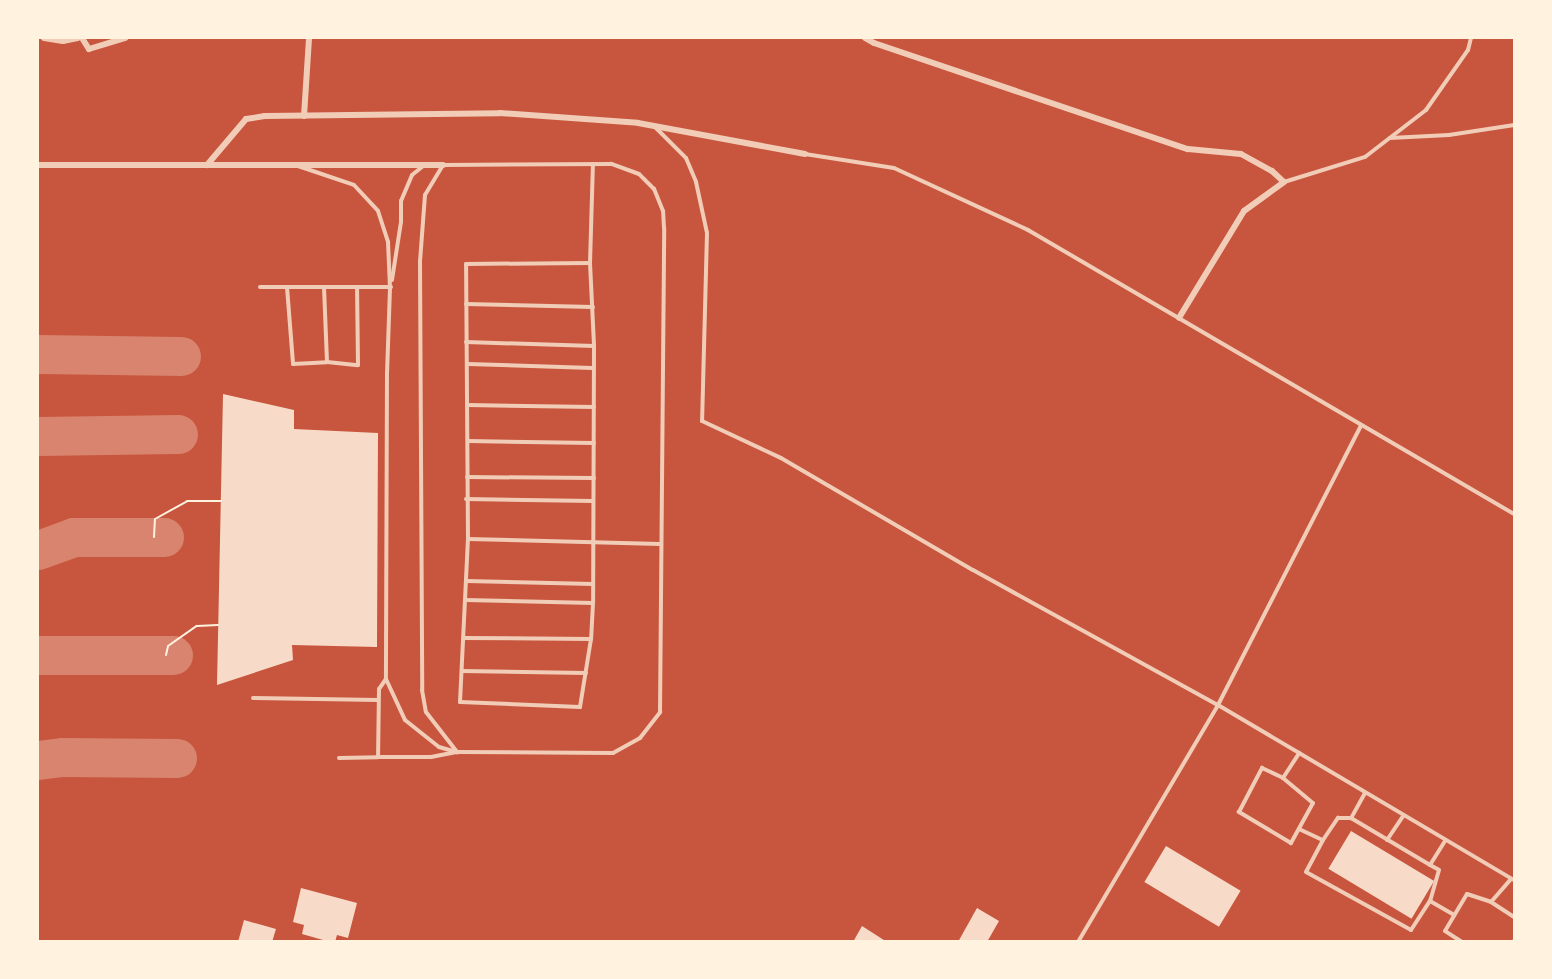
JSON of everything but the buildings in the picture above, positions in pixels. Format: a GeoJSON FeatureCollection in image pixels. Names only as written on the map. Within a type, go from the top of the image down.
{"type":"FeatureCollection","features":[{"type":"Feature","properties":{"kind":"street"},"geometry":{"type":"LineString","coordinates":[[44,38],[63,41],[80,38],[89,49],[125,38]]}},
{"type":"Feature","properties":{"kind":"street"},"geometry":{"type":"LineString","coordinates":[[304,116],[309,38]]}},
{"type":"Feature","properties":{"kind":"street"},"geometry":{"type":"LineString","coordinates":[[865,38],[874,43],[1188,149],[1241,154],[1272,171],[1284,182],[1245,211],[1179,318]]}},
{"type":"Feature","properties":{"kind":"street"},"geometry":{"type":"LineString","coordinates":[[207,165],[246,119],[304,116],[500,114],[654,126],[805,154]]}},
{"type":"Feature","properties":{"kind":"street"},"geometry":{"type":"LineString","coordinates":[[38,165],[289,163],[443,165]]}},
{"type":"Feature","properties":{"kind":"lane"},"geometry":{"type":"LineString","coordinates":[[1284,182],[1365,157],[1426,110],[1468,50],[1471,38]]}},
{"type":"Feature","properties":{"kind":"lane"},"geometry":{"type":"LineString","coordinates":[[1389,138],[1449,135],[1515,125]]}},
{"type":"Feature","properties":{"kind":"lane"},"geometry":{"type":"LineString","coordinates":[[654,126],[686,158],[696,182],[707,233],[702,422],[781,458],[973,570],[1218,705],[1513,880],[1491,902]]}},
{"type":"Feature","properties":{"kind":"lane"},"geometry":{"type":"LineString","coordinates":[[805,154],[894,168],[1028,230],[1515,514]]}},
{"type":"Feature","properties":{"kind":"lane"},"geometry":{"type":"LineString","coordinates":[[289,163],[354,186],[378,211],[388,242],[390,288],[387,374],[386,679],[405,720],[439,747],[457,752]]}},
{"type":"Feature","properties":{"kind":"lane"},"geometry":{"type":"LineString","coordinates":[[591,263],[466,264],[468,539],[460,702],[580,707],[591,639],[593,603],[594,407],[592,368],[594,346],[591,263],[593,164]]}},
{"type":"Feature","properties":{"kind":"lane"},"geometry":{"type":"LineString","coordinates":[[339,758],[431,757],[457,752],[613,753],[640,738],[660,712],[663,211],[654,189],[639,174],[611,164],[443,165],[425,195],[420,240],[422,679],[426,712],[457,752]]}},
{"type":"Feature","properties":{"kind":"lane"},"geometry":{"type":"LineString","coordinates":[[390,288],[401,222],[401,201],[412,175],[424,165]]}},
{"type":"Feature","properties":{"kind":"lane"},"geometry":{"type":"LineString","coordinates":[[260,287],[390,288]]}},
{"type":"Feature","properties":{"kind":"lane"},"geometry":{"type":"LineString","coordinates":[[287,287],[293,364],[327,362],[358,364],[357,288]]}},
{"type":"Feature","properties":{"kind":"lane"},"geometry":{"type":"LineString","coordinates":[[324,287],[327,362]]}},
{"type":"Feature","properties":{"kind":"lane"},"geometry":{"type":"LineString","coordinates":[[466,304],[593,307]]}},
{"type":"Feature","properties":{"kind":"lane"},"geometry":{"type":"LineString","coordinates":[[466,342],[594,346]]}},
{"type":"Feature","properties":{"kind":"lane"},"geometry":{"type":"LineString","coordinates":[[468,364],[592,368]]}},
{"type":"Feature","properties":{"kind":"lane"},"geometry":{"type":"LineString","coordinates":[[468,405],[594,407]]}},
{"type":"Feature","properties":{"kind":"lane"},"geometry":{"type":"LineString","coordinates":[[1078,942],[1218,705],[1361,426]]}},
{"type":"Feature","properties":{"kind":"lane"},"geometry":{"type":"LineString","coordinates":[[468,441],[594,443]]}},
{"type":"Feature","properties":{"kind":"lane"},"geometry":{"type":"LineString","coordinates":[[467,477],[594,478]]}},
{"type":"Feature","properties":{"kind":"lane"},"geometry":{"type":"LineString","coordinates":[[466,499],[593,501]]}},
{"type":"Feature","properties":{"kind":"lane"},"geometry":{"type":"LineString","coordinates":[[468,539],[660,544]]}},
{"type":"Feature","properties":{"kind":"lane"},"geometry":{"type":"LineString","coordinates":[[466,581],[593,584]]}},
{"type":"Feature","properties":{"kind":"lane"},"geometry":{"type":"LineString","coordinates":[[465,600],[593,603]]}},
{"type":"Feature","properties":{"kind":"lane"},"geometry":{"type":"LineString","coordinates":[[463,638],[591,639]]}},
{"type":"Feature","properties":{"kind":"lane"},"geometry":{"type":"LineString","coordinates":[[462,671],[586,673]]}},
{"type":"Feature","properties":{"kind":"lane"},"geometry":{"type":"LineString","coordinates":[[378,758],[379,690],[386,679]]}},
{"type":"Feature","properties":{"kind":"lane"},"geometry":{"type":"LineString","coordinates":[[253,698],[378,700]]}},
{"type":"Feature","properties":{"kind":"lane"},"geometry":{"type":"LineString","coordinates":[[1283,778],[1299,753]]}},
{"type":"Feature","properties":{"kind":"lane"},"geometry":{"type":"LineString","coordinates":[[1262,768],[1283,778],[1313,802],[1291,843],[1239,812],[1262,768]]}},
{"type":"Feature","properties":{"kind":"lane"},"geometry":{"type":"LineString","coordinates":[[1351,818],[1365,793]]}},
{"type":"Feature","properties":{"kind":"lane"},"geometry":{"type":"LineString","coordinates":[[1387,840],[1403,816]]}},
{"type":"Feature","properties":{"kind":"lane"},"geometry":{"type":"LineString","coordinates":[[1338,818],[1351,818],[1439,870],[1430,901],[1411,930],[1306,872],[1338,818]]}},
{"type":"Feature","properties":{"kind":"lane"},"geometry":{"type":"LineString","coordinates":[[1299,829],[1323,840]]}},
{"type":"Feature","properties":{"kind":"lane"},"geometry":{"type":"LineString","coordinates":[[1430,865],[1445,841]]}},
{"type":"Feature","properties":{"kind":"lane"},"geometry":{"type":"LineString","coordinates":[[1462,942],[1445,931],[1467,894],[1491,902],[1515,917]]}},
{"type":"Feature","properties":{"kind":"lane"},"geometry":{"type":"LineString","coordinates":[[1430,901],[1454,915]]}},
{"type":"Feature","properties":{"kind":"path"},"geometry":{"type":"LineString","coordinates":[[154,537],[155,519],[187,501],[220,501]]}},
{"type":"Feature","properties":{"kind":"path"},"geometry":{"type":"LineString","coordinates":[[166,655],[168,646],[197,626],[218,625]]}},
{"type":"Feature","properties":{"kind":"taxiway"},"geometry":{"type":"LineString","coordinates":[[38,354],[181,356]]}},
{"type":"Feature","properties":{"kind":"taxiway"},"geometry":{"type":"LineString","coordinates":[[38,436],[178,434]]}},
{"type":"Feature","properties":{"kind":"taxiway"},"geometry":{"type":"LineString","coordinates":[[38,550],[73,537],[164,537]]}},
{"type":"Feature","properties":{"kind":"taxiway"},"geometry":{"type":"LineString","coordinates":[[38,655],[173,655]]}},
{"type":"Feature","properties":{"kind":"taxiway"},"geometry":{"type":"LineString","coordinates":[[38,760],[63,757],[177,758]]}}]}
